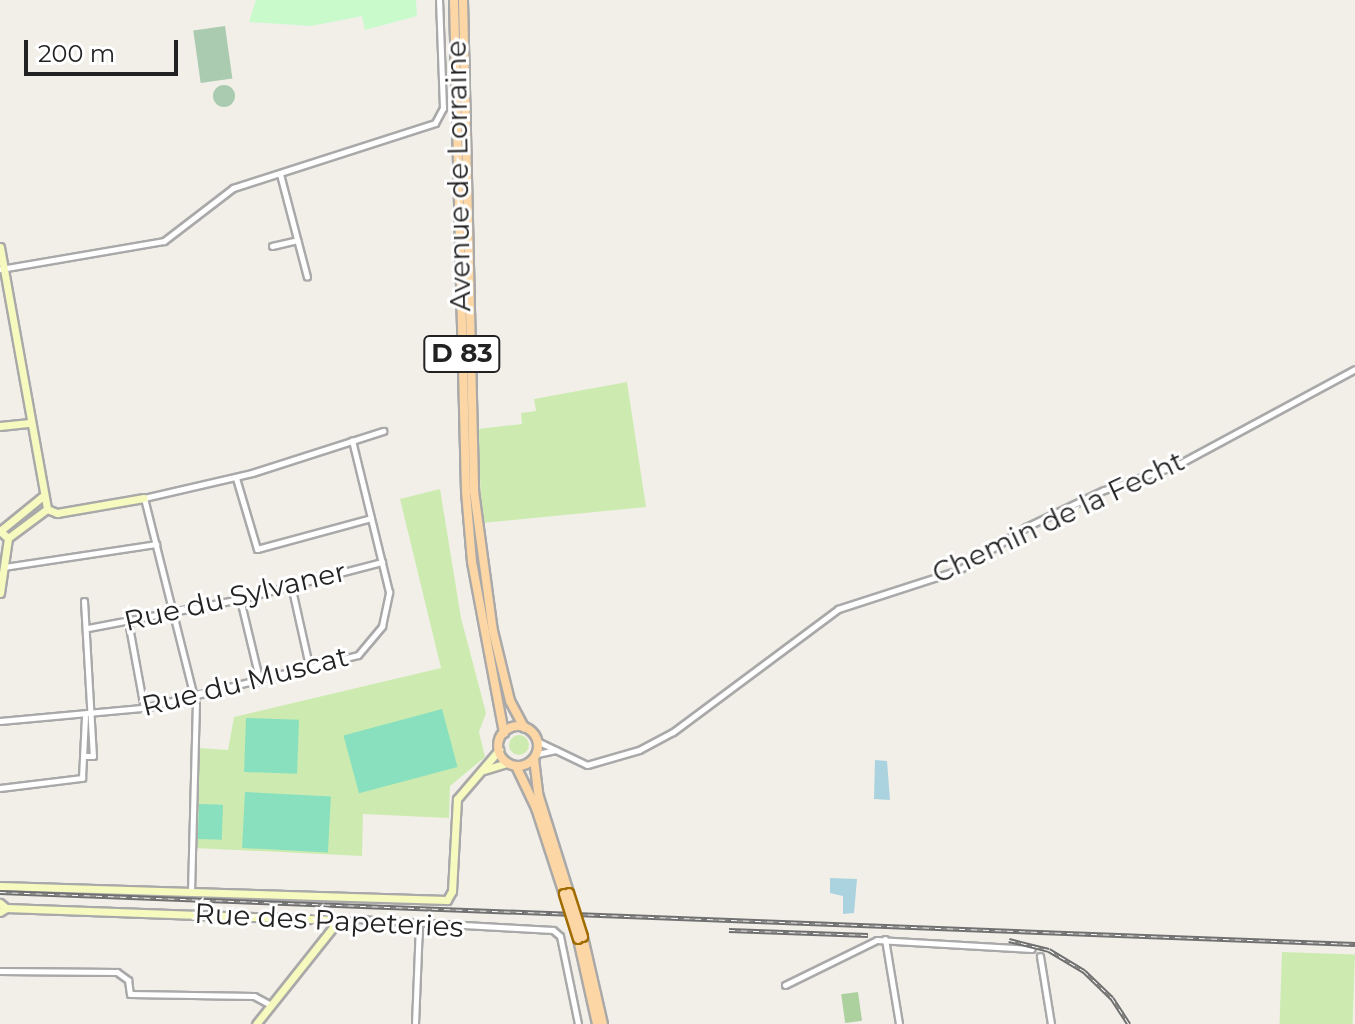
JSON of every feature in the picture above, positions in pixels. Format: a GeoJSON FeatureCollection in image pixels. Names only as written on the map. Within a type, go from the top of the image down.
{"type":"FeatureCollection","features":[{"type":"Feature","properties":{"kind":"main road","name":"Avenue de Lorraine"},"geometry":{"type":"LineString","coordinates":[[454,0],[466,492],[472,562],[504,733]]}},
{"type":"Feature","properties":{"kind":"main road","name":"Avenue de Lorraine"},"geometry":{"type":"LineString","coordinates":[[463,0],[474,491],[493,631],[510,701],[524,727]]}},
{"type":"Feature","properties":{"kind":"main road"},"geometry":{"type":"LineString","coordinates":[[566,893],[536,808],[512,765],[499,750],[504,733],[524,727],[537,741],[535,756],[539,797],[603,1024]]}},
{"type":"Feature","properties":{"kind":"main road"},"geometry":{"type":"LineString","coordinates":[[512,765],[535,756]]}},
{"type":"Feature","properties":{"kind":"main road"},"geometry":{"type":"LineString","coordinates":[[580,938],[597,1024]]}},
{"type":"Feature","properties":{"kind":"street"},"geometry":{"type":"LineString","coordinates":[[2,268],[164,241],[233,188],[384,142],[439,119],[439,0]]}},
{"type":"Feature","properties":{"kind":"street"},"geometry":{"type":"LineString","coordinates":[[280,174],[307,277]]}},
{"type":"Feature","properties":{"kind":"street"},"geometry":{"type":"LineString","coordinates":[[272,246],[297,240]]}},
{"type":"Feature","properties":{"kind":"street"},"geometry":{"type":"LineString","coordinates":[[0,247],[47,509]]}},
{"type":"Feature","properties":{"kind":"street","name":"Chemin de la Fecht"},"geometry":{"type":"LineString","coordinates":[[537,741],[587,765],[639,750],[673,732],[838,609],[959,570],[1026,527],[1104,490],[1177,465],[1355,369]]}},
{"type":"Feature","properties":{"kind":"street"},"geometry":{"type":"LineString","coordinates":[[0,426],[30,423]]}},
{"type":"Feature","properties":{"kind":"street"},"geometry":{"type":"LineString","coordinates":[[47,509],[57,513],[236,478],[383,431]]}},
{"type":"Feature","properties":{"kind":"street","name":"Rue du Muscat"},"geometry":{"type":"LineString","coordinates":[[0,721],[89,716],[144,708],[347,661],[375,638],[389,603],[352,440]]}},
{"type":"Feature","properties":{"kind":"street"},"geometry":{"type":"LineString","coordinates":[[236,478],[257,549],[371,518]]}},
{"type":"Feature","properties":{"kind":"street"},"geometry":{"type":"LineString","coordinates":[[8,538],[0,531],[43,496]]}},
{"type":"Feature","properties":{"kind":"street"},"geometry":{"type":"LineString","coordinates":[[144,498],[195,698],[191,893]]}},
{"type":"Feature","properties":{"kind":"street"},"geometry":{"type":"LineString","coordinates":[[0,593],[3,546],[8,538],[47,509]]}},
{"type":"Feature","properties":{"kind":"street"},"geometry":{"type":"LineString","coordinates":[[4,567],[156,544]]}},
{"type":"Feature","properties":{"kind":"street","name":"Rue du Sylvaner"},"geometry":{"type":"LineString","coordinates":[[88,628],[240,599],[382,562]]}},
{"type":"Feature","properties":{"kind":"street"},"geometry":{"type":"LineString","coordinates":[[291,585],[310,671]]}},
{"type":"Feature","properties":{"kind":"street"},"geometry":{"type":"LineString","coordinates":[[240,599],[260,682]]}},
{"type":"Feature","properties":{"kind":"street"},"geometry":{"type":"LineString","coordinates":[[0,788],[82,778],[86,756],[93,756],[89,716],[88,628],[84,601]]}},
{"type":"Feature","properties":{"kind":"street"},"geometry":{"type":"LineString","coordinates":[[128,621],[144,708]]}},
{"type":"Feature","properties":{"kind":"street"},"geometry":{"type":"LineString","coordinates":[[0,886],[447,900],[452,891],[457,799],[499,750]]}},
{"type":"Feature","properties":{"kind":"street"},"geometry":{"type":"LineString","coordinates":[[535,756],[557,750]]}},
{"type":"Feature","properties":{"kind":"street"},"geometry":{"type":"LineString","coordinates":[[482,770],[512,765]]}},
{"type":"Feature","properties":{"kind":"street"},"geometry":{"type":"LineString","coordinates":[[0,921],[2,909]]}},
{"type":"Feature","properties":{"kind":"street","name":"Rue des Papeteries"},"geometry":{"type":"LineString","coordinates":[[2,909],[316,918],[334,926],[357,919],[557,932],[578,1024]]}},
{"type":"Feature","properties":{"kind":"street"},"geometry":{"type":"LineString","coordinates":[[415,1024],[419,924]]}},
{"type":"Feature","properties":{"kind":"street"},"geometry":{"type":"LineString","coordinates":[[256,1024],[334,926]]}},
{"type":"Feature","properties":{"kind":"street"},"geometry":{"type":"LineString","coordinates":[[885,939],[899,1024]]}},
{"type":"Feature","properties":{"kind":"street"},"geometry":{"type":"LineString","coordinates":[[785,985],[885,939],[1032,949]]}},
{"type":"Feature","properties":{"kind":"street"},"geometry":{"type":"LineString","coordinates":[[1040,956],[1051,1024]]}},
{"type":"Feature","properties":{"kind":"street"},"geometry":{"type":"LineString","coordinates":[[0,971],[117,972],[128,980],[130,994],[254,996],[271,1005]]}},
{"type":"Feature","properties":{"kind":"green space"},"geometry":{"type":"Polygon","coordinates":[[[256,0],[416,0],[417,16],[365,30],[362,16],[311,26],[249,22],[256,0]]]}},
{"type":"Feature","properties":{"kind":"green space"},"geometry":{"type":"Polygon","coordinates":[[[458,8],[471,474],[491,649],[475,566],[468,479],[458,8]]]}},
{"type":"Feature","properties":{"kind":"green space"},"geometry":{"type":"Polygon","coordinates":[[[225,26],[232,78],[201,83],[193,30],[225,26]]]}},
{"type":"Feature","properties":{"kind":"green space"},"geometry":{"type":"Polygon","coordinates":[[[224,85],[235,96],[224,107],[213,96],[224,85]]]}},
{"type":"Feature","properties":{"kind":"green space"},"geometry":{"type":"Polygon","coordinates":[[[627,382],[646,507],[482,523],[478,429],[522,424],[521,413],[536,411],[534,399],[627,382]]]}},
{"type":"Feature","properties":{"kind":"green space"},"geometry":{"type":"Polygon","coordinates":[[[440,489],[461,618],[486,713],[479,732],[485,757],[450,786],[449,818],[363,814],[362,856],[194,848],[199,748],[228,750],[234,717],[441,668],[400,499],[440,489]]]}},
{"type":"Feature","properties":{"kind":"green space"},"geometry":{"type":"Polygon","coordinates":[[[442,709],[458,767],[359,793],[343,735],[442,709]]]}},
{"type":"Feature","properties":{"kind":"green space"},"geometry":{"type":"Polygon","coordinates":[[[246,718],[299,720],[297,774],[244,772],[246,718]]]}},
{"type":"Feature","properties":{"kind":"green space"},"geometry":{"type":"Polygon","coordinates":[[[519,735],[526,738],[529,745],[526,752],[519,755],[512,752],[509,745],[512,738],[519,735]]]}},
{"type":"Feature","properties":{"kind":"green space"},"geometry":{"type":"Polygon","coordinates":[[[245,792],[331,797],[328,852],[242,848],[245,792]]]}},
{"type":"Feature","properties":{"kind":"green space"},"geometry":{"type":"Polygon","coordinates":[[[199,804],[223,805],[222,840],[198,839],[199,804]]]}},
{"type":"Feature","properties":{"kind":"green space"},"geometry":{"type":"Polygon","coordinates":[[[1282,952],[1355,955],[1353,1024],[1279,1024],[1282,952]]]}},
{"type":"Feature","properties":{"kind":"green space"},"geometry":{"type":"Polygon","coordinates":[[[858,992],[862,1021],[845,1023],[841,994],[858,992]]]}},
{"type":"Feature","properties":{"kind":"water"},"geometry":{"type":"Polygon","coordinates":[[[875,760],[887,761],[890,800],[874,799],[875,760]]]}},
{"type":"Feature","properties":{"kind":"water"},"geometry":{"type":"Polygon","coordinates":[[[830,878],[857,879],[854,913],[843,914],[843,896],[830,893],[830,878]]]}},
{"type":"Feature","properties":{"kind":"railway"},"geometry":{"type":"LineString","coordinates":[[0,892],[1355,944]]}},
{"type":"Feature","properties":{"kind":"railway"},"geometry":{"type":"LineString","coordinates":[[729,930],[868,935]]}},
{"type":"Feature","properties":{"kind":"railway"},"geometry":{"type":"LineString","coordinates":[[1009,940],[1049,950],[1084,971],[1112,998],[1129,1024]]}}]}
